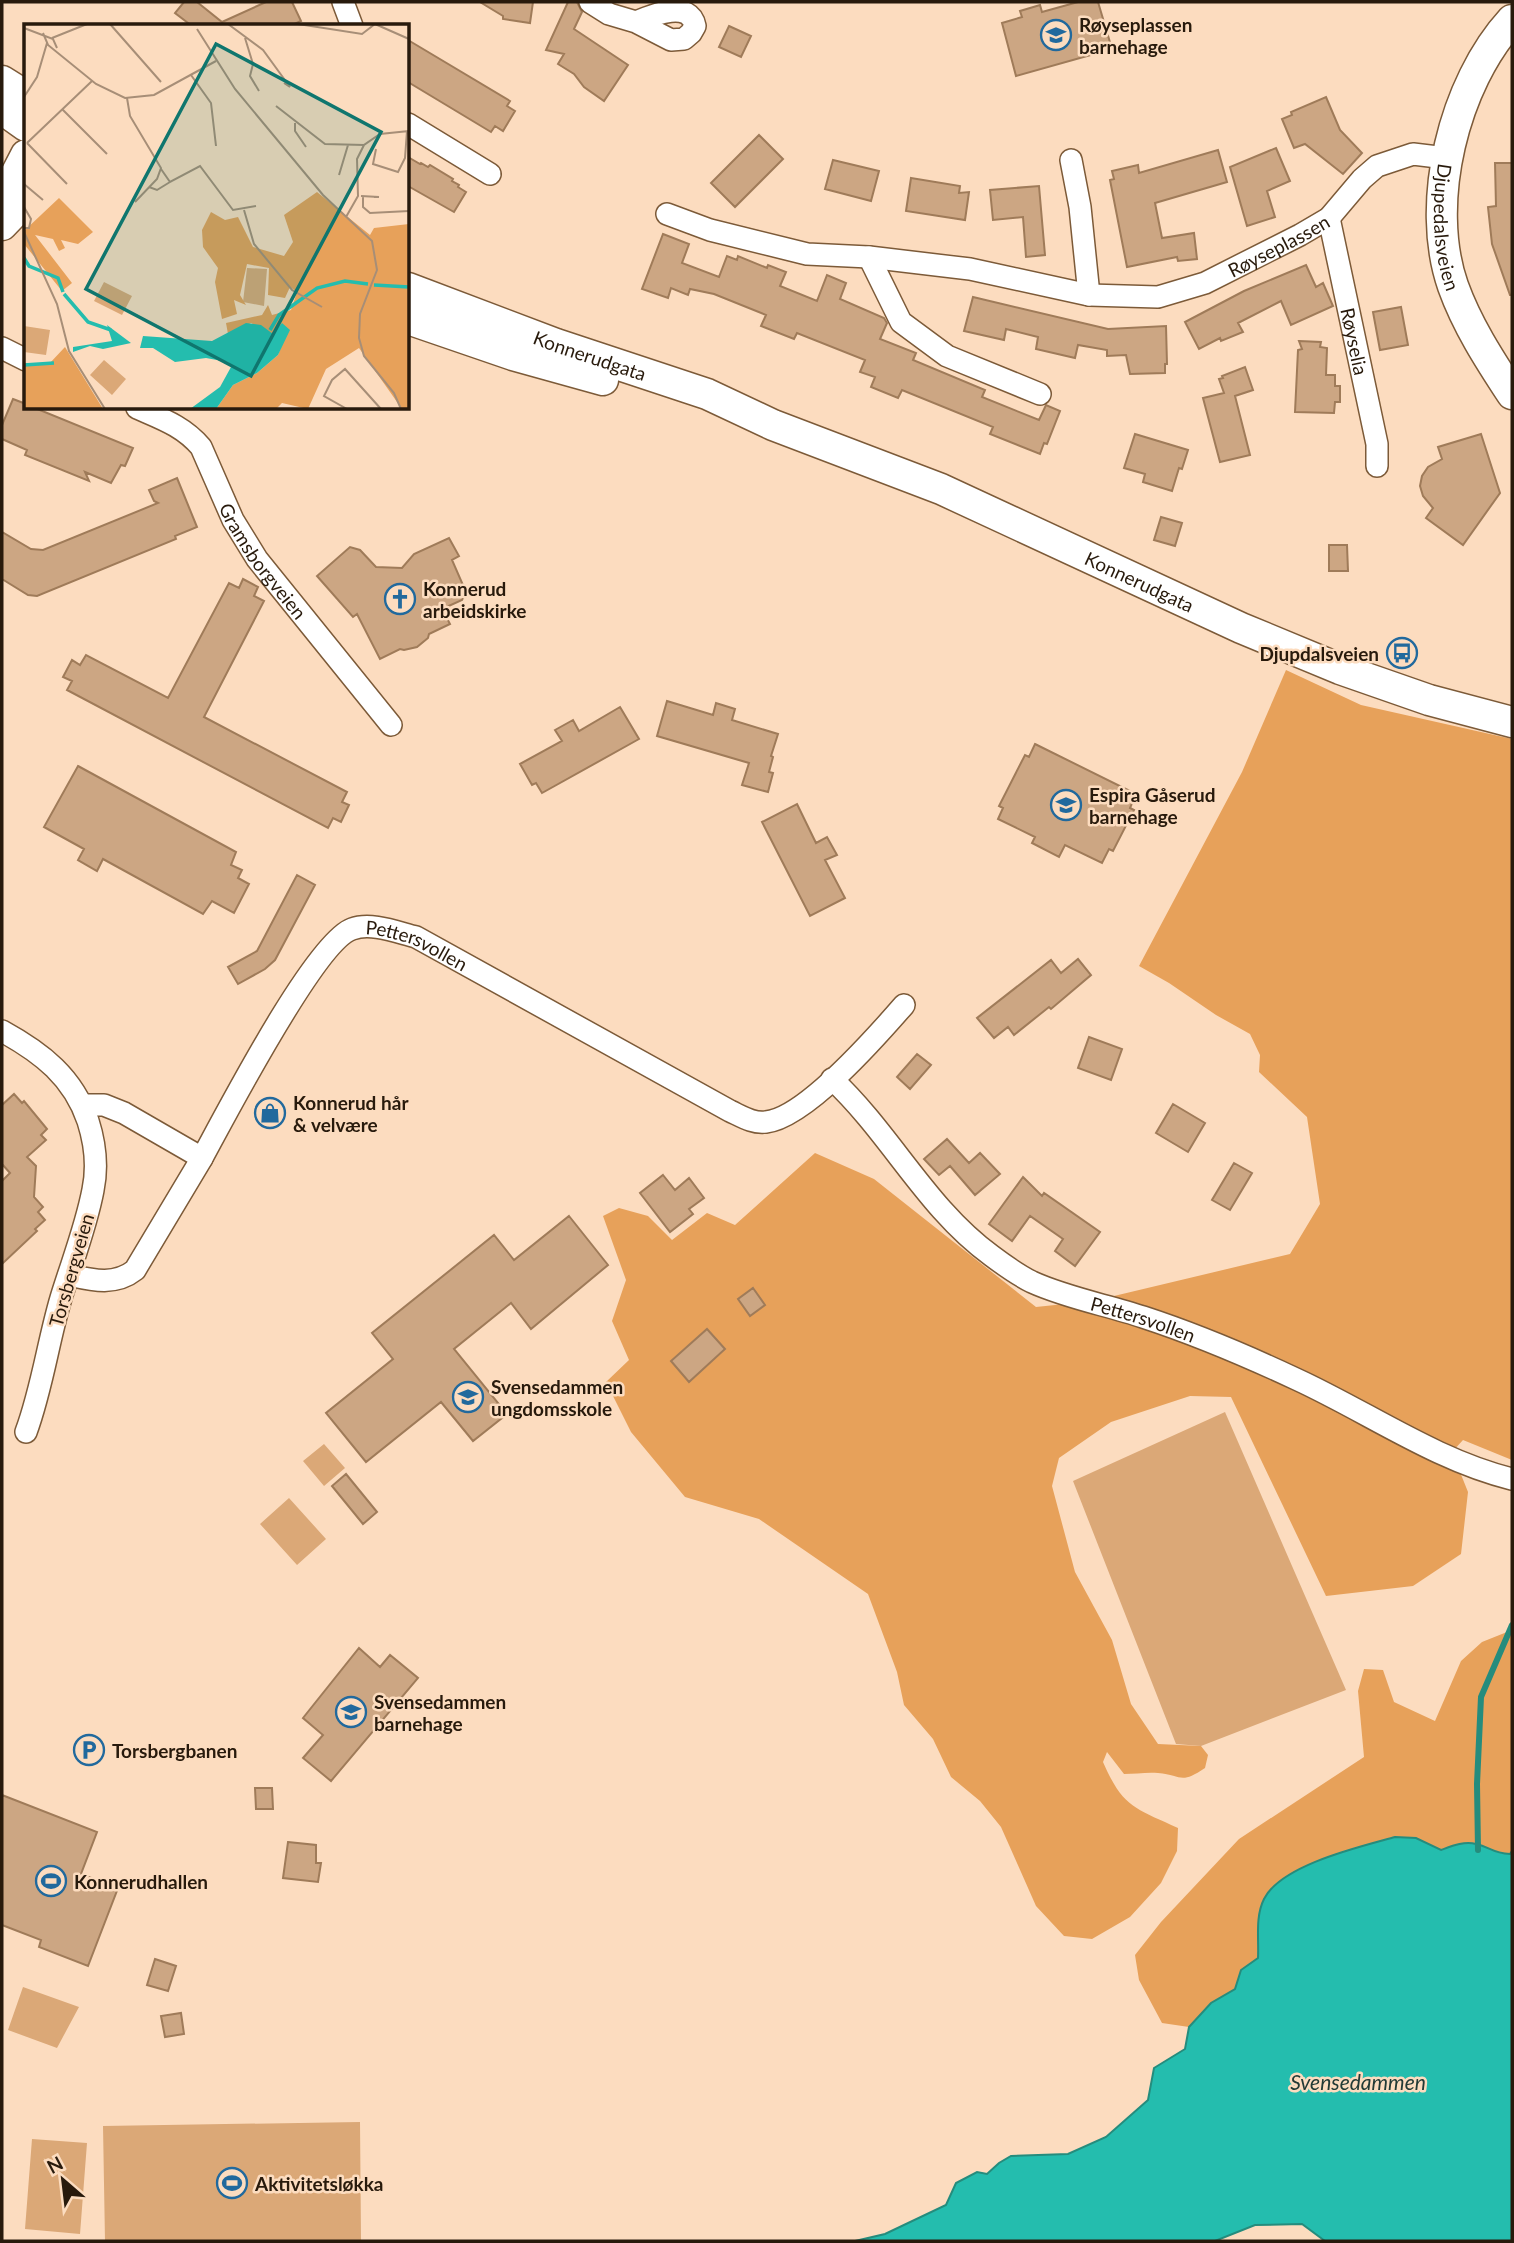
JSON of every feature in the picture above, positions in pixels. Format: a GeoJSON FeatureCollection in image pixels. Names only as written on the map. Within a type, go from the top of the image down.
{"type":"FeatureCollection","features":[{"type":"Feature","properties":{"kind":"main road","name":"Djupedalsveien"},"geometry":{"type":"LineString","coordinates":[[1512,20],[1491,46],[1465,94],[1446,158],[1443,222],[1452,284],[1473,329],[1512,394]]}},
{"type":"Feature","properties":{"kind":"main road"},"geometry":{"type":"LineString","coordinates":[[2,81],[24,95]]}},
{"type":"Feature","properties":{"kind":"main road"},"geometry":{"type":"LineString","coordinates":[[2,109],[24,124]]}},
{"type":"Feature","properties":{"kind":"main road"},"geometry":{"type":"LineString","coordinates":[[2,201],[24,159]]}},
{"type":"Feature","properties":{"kind":"main road"},"geometry":{"type":"LineString","coordinates":[[2,225],[24,202]]}},
{"type":"Feature","properties":{"kind":"main road","name":"Konnerudgata"},"geometry":{"type":"LineString","coordinates":[[410,289],[556,344],[707,394],[773,425],[941,489],[1241,628],[1340,669],[1429,700],[1512,722]]}},
{"type":"Feature","properties":{"kind":"main road","name":"Konnerudgata"},"geometry":{"type":"LineString","coordinates":[[410,320],[513,355],[773,425]]}},
{"type":"Feature","properties":{"kind":"street"},"geometry":{"type":"LineString","coordinates":[[343,2],[351,24]]}},
{"type":"Feature","properties":{"kind":"street"},"geometry":{"type":"LineString","coordinates":[[590,2],[609,14],[636,22]]}},
{"type":"Feature","properties":{"kind":"street"},"geometry":{"type":"LineString","coordinates":[[410,125],[490,174]]}},
{"type":"Feature","properties":{"kind":"street","name":"Røyseplassen"},"geometry":{"type":"LineString","coordinates":[[667,214],[710,230],[807,254],[870,257],[970,269],[1089,295],[1158,297],[1205,283],[1329,218],[1362,179],[1377,166],[1413,153],[1446,158]]}},
{"type":"Feature","properties":{"kind":"street"},"geometry":{"type":"LineString","coordinates":[[1071,160],[1080,207],[1089,295]]}},
{"type":"Feature","properties":{"kind":"street","name":"Røyselia"},"geometry":{"type":"LineString","coordinates":[[1329,218],[1377,444],[1377,466]]}},
{"type":"Feature","properties":{"kind":"street"},"geometry":{"type":"LineString","coordinates":[[870,257],[901,322],[947,356],[1040,394]]}},
{"type":"Feature","properties":{"kind":"street"},"geometry":{"type":"LineString","coordinates":[[2,348],[24,358]]}},
{"type":"Feature","properties":{"kind":"street","name":"Gramsborgveien"},"geometry":{"type":"LineString","coordinates":[[142,410],[172,421],[194,438],[201,447],[233,520],[257,559],[391,725]]}},
{"type":"Feature","properties":{"kind":"street","name":"Pettersvollen"},"geometry":{"type":"LineString","coordinates":[[69,1275],[106,1281],[126,1277],[135,1270],[293,998],[329,946],[355,928],[377,928],[416,937],[750,1120],[767,1122],[795,1112],[832,1079],[904,1005]]}},
{"type":"Feature","properties":{"kind":"street"},"geometry":{"type":"LineString","coordinates":[[2,1031],[34,1050],[57,1069],[69,1082],[83,1106],[104,1105],[124,1113],[202,1158]]}},
{"type":"Feature","properties":{"kind":"street","name":"Pettersvollen"},"geometry":{"type":"LineString","coordinates":[[832,1079],[854,1099],[923,1190],[956,1225],[990,1255],[1032,1282],[1147,1318],[1273,1369],[1467,1466],[1512,1479]]}},
{"type":"Feature","properties":{"kind":"street","name":"Torsbergveien"},"geometry":{"type":"LineString","coordinates":[[26,1432],[34,1413],[38,1387],[89,1209],[96,1169],[93,1136],[83,1106]]}},
{"type":"Feature","properties":{"kind":"shaded area"},"geometry":{"type":"Polygon","coordinates":[[[1286,670],[1361,705],[1512,739],[1512,1460],[1463,1440],[1452,1452],[1468,1492],[1461,1554],[1413,1586],[1326,1596],[1231,1397],[1190,1396],[1111,1422],[1059,1458],[1052,1486],[1075,1572],[1112,1640],[1131,1704],[1158,1744],[1201,1746],[1208,1755],[1205,1768],[1181,1778],[1158,1773],[1124,1774],[1107,1752],[1103,1762],[1124,1798],[1141,1810],[1178,1828],[1177,1851],[1161,1883],[1130,1917],[1092,1939],[1064,1936],[1036,1906],[1001,1827],[980,1801],[951,1777],[933,1739],[904,1705],[897,1672],[868,1594],[759,1519],[685,1497],[631,1432],[606,1382],[629,1360],[612,1321],[626,1280],[603,1216],[619,1208],[648,1216],[672,1240],[707,1213],[735,1225],[815,1153],[874,1179],[1036,1307],[1093,1301],[1290,1254],[1320,1204],[1307,1117],[1259,1072],[1260,1055],[1250,1034],[1139,966],[1242,772],[1286,670]]]}},
{"type":"Feature","properties":{"kind":"shaded area"},"geometry":{"type":"Polygon","coordinates":[[[1225,1412],[1346,1690],[1201,1746],[1176,1744],[1073,1481],[1225,1412]]]}},
{"type":"Feature","properties":{"kind":"shaded area"},"geometry":{"type":"Polygon","coordinates":[[[324,1444],[345,1468],[324,1486],[303,1461],[324,1444]]]}},
{"type":"Feature","properties":{"kind":"shaded area"},"geometry":{"type":"Polygon","coordinates":[[[289,1498],[326,1539],[297,1565],[260,1524],[289,1498]]]}},
{"type":"Feature","properties":{"kind":"shaded area"},"geometry":{"type":"Polygon","coordinates":[[[1512,1630],[1510,1854],[1470,1844],[1441,1850],[1416,1838],[1365,1845],[1343,1853],[1258,1921],[1258,1958],[1241,1970],[1235,1989],[1211,2003],[1189,2027],[1162,2023],[1139,1980],[1135,1955],[1161,1922],[1239,1839],[1364,1757],[1358,1691],[1364,1669],[1383,1670],[1394,1702],[1435,1721],[1461,1661],[1482,1642],[1512,1630]]]}},
{"type":"Feature","properties":{"kind":"shaded area"},"geometry":{"type":"Polygon","coordinates":[[[23,1987],[79,2007],[57,2048],[8,2030],[23,1987]]]}},
{"type":"Feature","properties":{"kind":"shaded area","name":"Aktivitetsløkka"},"geometry":{"type":"Polygon","coordinates":[[[360,2122],[361,2241],[105,2241],[103,2126],[360,2122]]]}},
{"type":"Feature","properties":{"kind":"shaded area"},"geometry":{"type":"Polygon","coordinates":[[[32,2139],[87,2143],[80,2234],[25,2229],[32,2139]]]}},
{"type":"Feature","properties":{"kind":"water","name":"Svensedammen"},"geometry":{"type":"Polygon","coordinates":[[[1395,1837],[1416,1838],[1441,1850],[1458,1844],[1472,1843],[1504,1853],[1510,1854],[1512,1851],[1512,2241],[1325,2241],[1302,2224],[1255,2225],[1215,2241],[855,2241],[885,2234],[946,2205],[956,2183],[977,2172],[987,2174],[1011,2156],[1068,2154],[1106,2137],[1148,2100],[1154,2068],[1185,2049],[1189,2027],[1211,2003],[1235,1989],[1241,1970],[1258,1958],[1259,1913],[1264,1899],[1273,1887],[1287,1876],[1322,1859],[1395,1837]]]}},
{"type":"Feature","properties":{"kind":"building"},"geometry":{"type":"Polygon","coordinates":[[[184,2],[197,2],[222,22],[266,2],[292,2],[301,21],[294,24],[189,24],[175,13],[184,2]]]}},
{"type":"Feature","properties":{"kind":"building"},"geometry":{"type":"Polygon","coordinates":[[[480,2],[533,2],[530,23],[503,19],[503,16],[480,2]]]}},
{"type":"Feature","properties":{"kind":"building"},"geometry":{"type":"Polygon","coordinates":[[[568,2],[577,2],[582,12],[574,29],[628,65],[604,101],[584,87],[574,74],[558,64],[564,54],[546,50],[568,2]]]}},
{"type":"Feature","properties":{"kind":"building"},"geometry":{"type":"Polygon","coordinates":[[[1078,2],[1098,2],[1112,49],[1016,76],[1002,23],[1022,17],[1020,11],[1040,5],[1042,12],[1078,2]]]}},
{"type":"Feature","properties":{"kind":"building"},"geometry":{"type":"Polygon","coordinates":[[[729,26],[751,36],[741,57],[719,47],[729,26]]]}},
{"type":"Feature","properties":{"kind":"building"},"geometry":{"type":"Polygon","coordinates":[[[410,41],[510,101],[507,106],[515,111],[503,131],[495,126],[491,132],[410,83],[410,41]]]}},
{"type":"Feature","properties":{"kind":"building"},"geometry":{"type":"Polygon","coordinates":[[[1326,97],[1340,130],[1362,153],[1343,174],[1305,144],[1294,148],[1282,119],[1292,115],[1291,112],[1326,97]]]}},
{"type":"Feature","properties":{"kind":"building"},"geometry":{"type":"Polygon","coordinates":[[[759,135],[783,159],[735,207],[711,183],[759,135]]]}},
{"type":"Feature","properties":{"kind":"building"},"geometry":{"type":"Polygon","coordinates":[[[1276,148],[1290,181],[1267,191],[1275,217],[1247,226],[1230,167],[1276,148]]]}},
{"type":"Feature","properties":{"kind":"building"},"geometry":{"type":"Polygon","coordinates":[[[1218,150],[1227,182],[1155,203],[1162,238],[1194,233],[1197,259],[1178,261],[1177,257],[1127,267],[1110,180],[1114,179],[1112,171],[1138,165],[1139,173],[1218,150]]]}},
{"type":"Feature","properties":{"kind":"building"},"geometry":{"type":"Polygon","coordinates":[[[410,158],[428,167],[430,165],[453,179],[458,187],[466,192],[454,212],[410,187],[410,158]]]}},
{"type":"Feature","properties":{"kind":"building"},"geometry":{"type":"Polygon","coordinates":[[[833,160],[879,171],[871,201],[825,189],[833,160]]]}},
{"type":"Feature","properties":{"kind":"building"},"geometry":{"type":"Polygon","coordinates":[[[1495,163],[1512,163],[1512,295],[1492,244],[1488,207],[1496,206],[1495,163]]]}},
{"type":"Feature","properties":{"kind":"building"},"geometry":{"type":"Polygon","coordinates":[[[911,178],[960,186],[959,193],[969,192],[965,220],[906,211],[911,178]]]}},
{"type":"Feature","properties":{"kind":"building"},"geometry":{"type":"Polygon","coordinates":[[[1039,186],[1045,255],[1026,257],[1023,217],[993,220],[990,190],[1039,186]]]}},
{"type":"Feature","properties":{"kind":"building"},"geometry":{"type":"Polygon","coordinates":[[[663,234],[689,244],[682,263],[719,277],[727,256],[737,260],[738,256],[767,268],[768,265],[786,272],[780,286],[817,301],[827,275],[846,283],[840,299],[884,318],[887,323],[880,339],[916,353],[913,360],[985,390],[982,397],[1039,420],[1046,405],[1060,411],[1047,444],[1044,443],[1040,454],[990,434],[993,427],[902,390],[898,398],[871,387],[875,377],[860,372],[865,360],[797,333],[794,339],[761,326],[766,315],[714,294],[690,289],[688,295],[671,288],[668,298],[642,289],[663,234]]]}},
{"type":"Feature","properties":{"kind":"building"},"geometry":{"type":"Polygon","coordinates":[[[1306,265],[1316,287],[1323,283],[1333,306],[1291,325],[1281,301],[1238,323],[1243,332],[1221,341],[1220,338],[1199,349],[1185,322],[1244,291],[1306,265]]]}},
{"type":"Feature","properties":{"kind":"building"},"geometry":{"type":"Polygon","coordinates":[[[973,297],[1108,329],[1166,326],[1165,373],[1130,374],[1126,355],[1107,356],[1107,350],[1078,345],[1075,358],[1036,349],[1038,337],[1006,329],[1004,340],[964,331],[973,297]]]}},
{"type":"Feature","properties":{"kind":"building"},"geometry":{"type":"Polygon","coordinates":[[[1401,307],[1408,345],[1380,350],[1373,312],[1401,307]]]}},
{"type":"Feature","properties":{"kind":"building"},"geometry":{"type":"Polygon","coordinates":[[[1299,341],[1321,342],[1320,347],[1327,348],[1326,375],[1335,375],[1335,386],[1340,386],[1340,402],[1335,402],[1334,413],[1295,412],[1298,350],[1302,349],[1299,341]]]}},
{"type":"Feature","properties":{"kind":"building"},"geometry":{"type":"Polygon","coordinates":[[[1245,367],[1253,390],[1235,396],[1250,455],[1220,462],[1203,398],[1224,393],[1219,379],[1245,367]]]}},
{"type":"Feature","properties":{"kind":"building"},"geometry":{"type":"Polygon","coordinates":[[[13,399],[24,403],[24,410],[40,410],[133,448],[125,466],[121,465],[111,483],[85,472],[89,481],[25,455],[27,450],[2,439],[2,425],[13,399]]]}},
{"type":"Feature","properties":{"kind":"building"},"geometry":{"type":"Polygon","coordinates":[[[1135,434],[1188,450],[1172,491],[1143,482],[1145,474],[1124,468],[1135,434]]]}},
{"type":"Feature","properties":{"kind":"building"},"geometry":{"type":"Polygon","coordinates":[[[1481,434],[1500,493],[1463,545],[1426,518],[1433,508],[1423,496],[1420,486],[1428,467],[1442,459],[1438,447],[1481,434]]]}},
{"type":"Feature","properties":{"kind":"building"},"geometry":{"type":"Polygon","coordinates":[[[177,478],[197,527],[175,536],[176,539],[37,596],[28,595],[2,579],[2,532],[31,549],[43,550],[158,503],[154,501],[149,490],[177,478]]]}},
{"type":"Feature","properties":{"kind":"building"},"geometry":{"type":"Polygon","coordinates":[[[1161,517],[1182,523],[1175,546],[1154,540],[1161,517]]]}},
{"type":"Feature","properties":{"kind":"building","name":"Konnerud arbeidskirke"},"geometry":{"type":"Polygon","coordinates":[[[449,538],[459,556],[452,560],[466,592],[462,600],[442,609],[450,624],[429,634],[417,647],[400,649],[380,659],[357,614],[353,617],[317,576],[350,547],[360,550],[376,567],[402,568],[414,554],[449,538]]]}},
{"type":"Feature","properties":{"kind":"building"},"geometry":{"type":"Polygon","coordinates":[[[1329,545],[1347,545],[1348,571],[1329,571],[1329,545]]]}},
{"type":"Feature","properties":{"kind":"building"},"geometry":{"type":"Polygon","coordinates":[[[243,579],[258,587],[254,596],[264,601],[204,717],[347,792],[342,802],[349,805],[341,822],[333,818],[328,828],[67,690],[72,681],[63,677],[72,660],[80,665],[86,655],[168,698],[229,583],[239,588],[243,579]]]}},
{"type":"Feature","properties":{"kind":"building"},"geometry":{"type":"Polygon","coordinates":[[[667,701],[713,715],[716,703],[735,709],[732,720],[778,734],[771,756],[773,757],[769,772],[773,773],[768,792],[742,785],[749,763],[657,736],[667,701]]]}},
{"type":"Feature","properties":{"kind":"building"},"geometry":{"type":"Polygon","coordinates":[[[620,707],[639,739],[542,793],[536,783],[532,785],[520,764],[562,741],[555,730],[573,720],[579,731],[620,707]]]}},
{"type":"Feature","properties":{"kind":"building"},"geometry":{"type":"Polygon","coordinates":[[[1035,744],[1136,794],[1130,808],[1134,810],[1113,851],[1109,849],[1102,863],[1065,845],[1059,857],[1032,843],[1035,837],[998,819],[1003,808],[999,806],[1025,755],[1029,757],[1035,744]]]}},
{"type":"Feature","properties":{"kind":"building"},"geometry":{"type":"Polygon","coordinates":[[[78,766],[236,852],[231,865],[242,870],[238,878],[249,884],[234,913],[212,901],[203,914],[103,859],[97,871],[78,860],[84,849],[44,827],[78,766]]]}},
{"type":"Feature","properties":{"kind":"building"},"geometry":{"type":"Polygon","coordinates":[[[797,804],[816,843],[827,837],[837,855],[825,860],[845,898],[810,916],[762,822],[797,804]]]}},
{"type":"Feature","properties":{"kind":"building"},"geometry":{"type":"Polygon","coordinates":[[[297,875],[315,885],[275,960],[265,969],[238,984],[228,967],[257,951],[297,875]]]}},
{"type":"Feature","properties":{"kind":"building"},"geometry":{"type":"Polygon","coordinates":[[[1078,959],[1091,975],[1051,1009],[1049,1007],[1014,1035],[1008,1027],[994,1038],[977,1018],[1051,960],[1061,973],[1078,959]]]}},
{"type":"Feature","properties":{"kind":"building"},"geometry":{"type":"Polygon","coordinates":[[[1089,1037],[1122,1049],[1111,1080],[1078,1068],[1089,1037]]]}},
{"type":"Feature","properties":{"kind":"building"},"geometry":{"type":"Polygon","coordinates":[[[917,1054],[931,1065],[910,1089],[897,1077],[917,1054]]]}},
{"type":"Feature","properties":{"kind":"building"},"geometry":{"type":"Polygon","coordinates":[[[14,1094],[22,1103],[24,1101],[47,1129],[41,1135],[46,1140],[27,1157],[36,1166],[34,1197],[43,1207],[38,1212],[45,1220],[2,1264],[2,1181],[10,1173],[2,1164],[2,1105],[14,1094]]]}},
{"type":"Feature","properties":{"kind":"building"},"geometry":{"type":"Polygon","coordinates":[[[1173,1104],[1205,1123],[1188,1152],[1156,1133],[1173,1104]]]}},
{"type":"Feature","properties":{"kind":"building"},"geometry":{"type":"Polygon","coordinates":[[[947,1139],[969,1163],[980,1153],[1000,1174],[975,1195],[950,1166],[939,1175],[924,1159],[947,1139]]]}},
{"type":"Feature","properties":{"kind":"building"},"geometry":{"type":"Polygon","coordinates":[[[1234,1163],[1252,1173],[1230,1210],[1212,1200],[1234,1163]]]}},
{"type":"Feature","properties":{"kind":"building"},"geometry":{"type":"Polygon","coordinates":[[[663,1175],[675,1190],[689,1178],[704,1198],[689,1209],[693,1214],[670,1232],[640,1193],[663,1175]]]}},
{"type":"Feature","properties":{"kind":"building"},"geometry":{"type":"Polygon","coordinates":[[[1023,1177],[1042,1196],[1044,1193],[1100,1232],[1075,1266],[1055,1251],[1063,1239],[1030,1216],[1012,1241],[989,1224],[1023,1177]]]}},
{"type":"Feature","properties":{"kind":"building"},"geometry":{"type":"Polygon","coordinates":[[[569,1216],[608,1265],[531,1329],[511,1303],[454,1349],[507,1414],[473,1441],[441,1402],[366,1462],[326,1413],[393,1359],[372,1333],[494,1235],[514,1260],[569,1216]]]}},
{"type":"Feature","properties":{"kind":"building"},"geometry":{"type":"Polygon","coordinates":[[[753,1288],[765,1305],[750,1316],[738,1299],[753,1288]]]}},
{"type":"Feature","properties":{"kind":"building"},"geometry":{"type":"Polygon","coordinates":[[[707,1329],[725,1349],[689,1382],[671,1361],[707,1329]]]}},
{"type":"Feature","properties":{"kind":"building"},"geometry":{"type":"Polygon","coordinates":[[[346,1474],[377,1512],[363,1524],[332,1486],[346,1474]]]}},
{"type":"Feature","properties":{"kind":"building"},"geometry":{"type":"Polygon","coordinates":[[[359,1648],[380,1667],[390,1655],[418,1678],[331,1781],[303,1758],[323,1735],[303,1718],[359,1648]]]}},
{"type":"Feature","properties":{"kind":"building"},"geometry":{"type":"Polygon","coordinates":[[[255,1788],[272,1788],[273,1809],[256,1809],[255,1788]]]}},
{"type":"Feature","properties":{"kind":"building","name":"Konnerudhallen"},"geometry":{"type":"Polygon","coordinates":[[[2,1795],[97,1832],[81,1874],[118,1888],[88,1966],[39,1947],[41,1940],[2,1925],[2,1795]]]}},
{"type":"Feature","properties":{"kind":"building"},"geometry":{"type":"Polygon","coordinates":[[[288,1842],[316,1845],[316,1863],[321,1863],[318,1882],[283,1878],[288,1842]]]}},
{"type":"Feature","properties":{"kind":"building"},"geometry":{"type":"Polygon","coordinates":[[[155,1959],[176,1966],[168,1991],[147,1985],[155,1959]]]}},
{"type":"Feature","properties":{"kind":"building"},"geometry":{"type":"Polygon","coordinates":[[[181,2013],[184,2034],[165,2037],[161,2016],[181,2013]]]}},
{"type":"Feature","properties":{"kind":"waterway"},"geometry":{"type":"LineString","coordinates":[[1478,1850],[1477,1784],[1481,1697],[1512,1625]]}},
{"type":"Feature","properties":{"kind":"place","name":"Røyseplassen barnehage"},"geometry":{"type":"Point","coordinates":[1056,35]}},
{"type":"Feature","properties":{"kind":"place","name":"Konnerud arbeidskirke"},"geometry":{"type":"Point","coordinates":[400,599]}},
{"type":"Feature","properties":{"kind":"place","name":"Djupdalsveien"},"geometry":{"type":"Point","coordinates":[1402,653]}},
{"type":"Feature","properties":{"kind":"place","name":"Espira Gåserud barnehage"},"geometry":{"type":"Point","coordinates":[1066,805]}},
{"type":"Feature","properties":{"kind":"place","name":"Konnerud hår & velvære"},"geometry":{"type":"Point","coordinates":[270,1113]}},
{"type":"Feature","properties":{"kind":"place","name":"Svensedammen ungdomsskole"},"geometry":{"type":"Point","coordinates":[468,1397]}},
{"type":"Feature","properties":{"kind":"place","name":"Svensedammen barnehage"},"geometry":{"type":"Point","coordinates":[351,1712]}},
{"type":"Feature","properties":{"kind":"place","name":"Torsbergbanen"},"geometry":{"type":"Point","coordinates":[89,1750]}},
{"type":"Feature","properties":{"kind":"place","name":"Konnerudhallen"},"geometry":{"type":"Point","coordinates":[51,1881]}},
{"type":"Feature","properties":{"kind":"place","name":"Aktivitetsløkka"},"geometry":{"type":"Point","coordinates":[232,2183]}}]}
